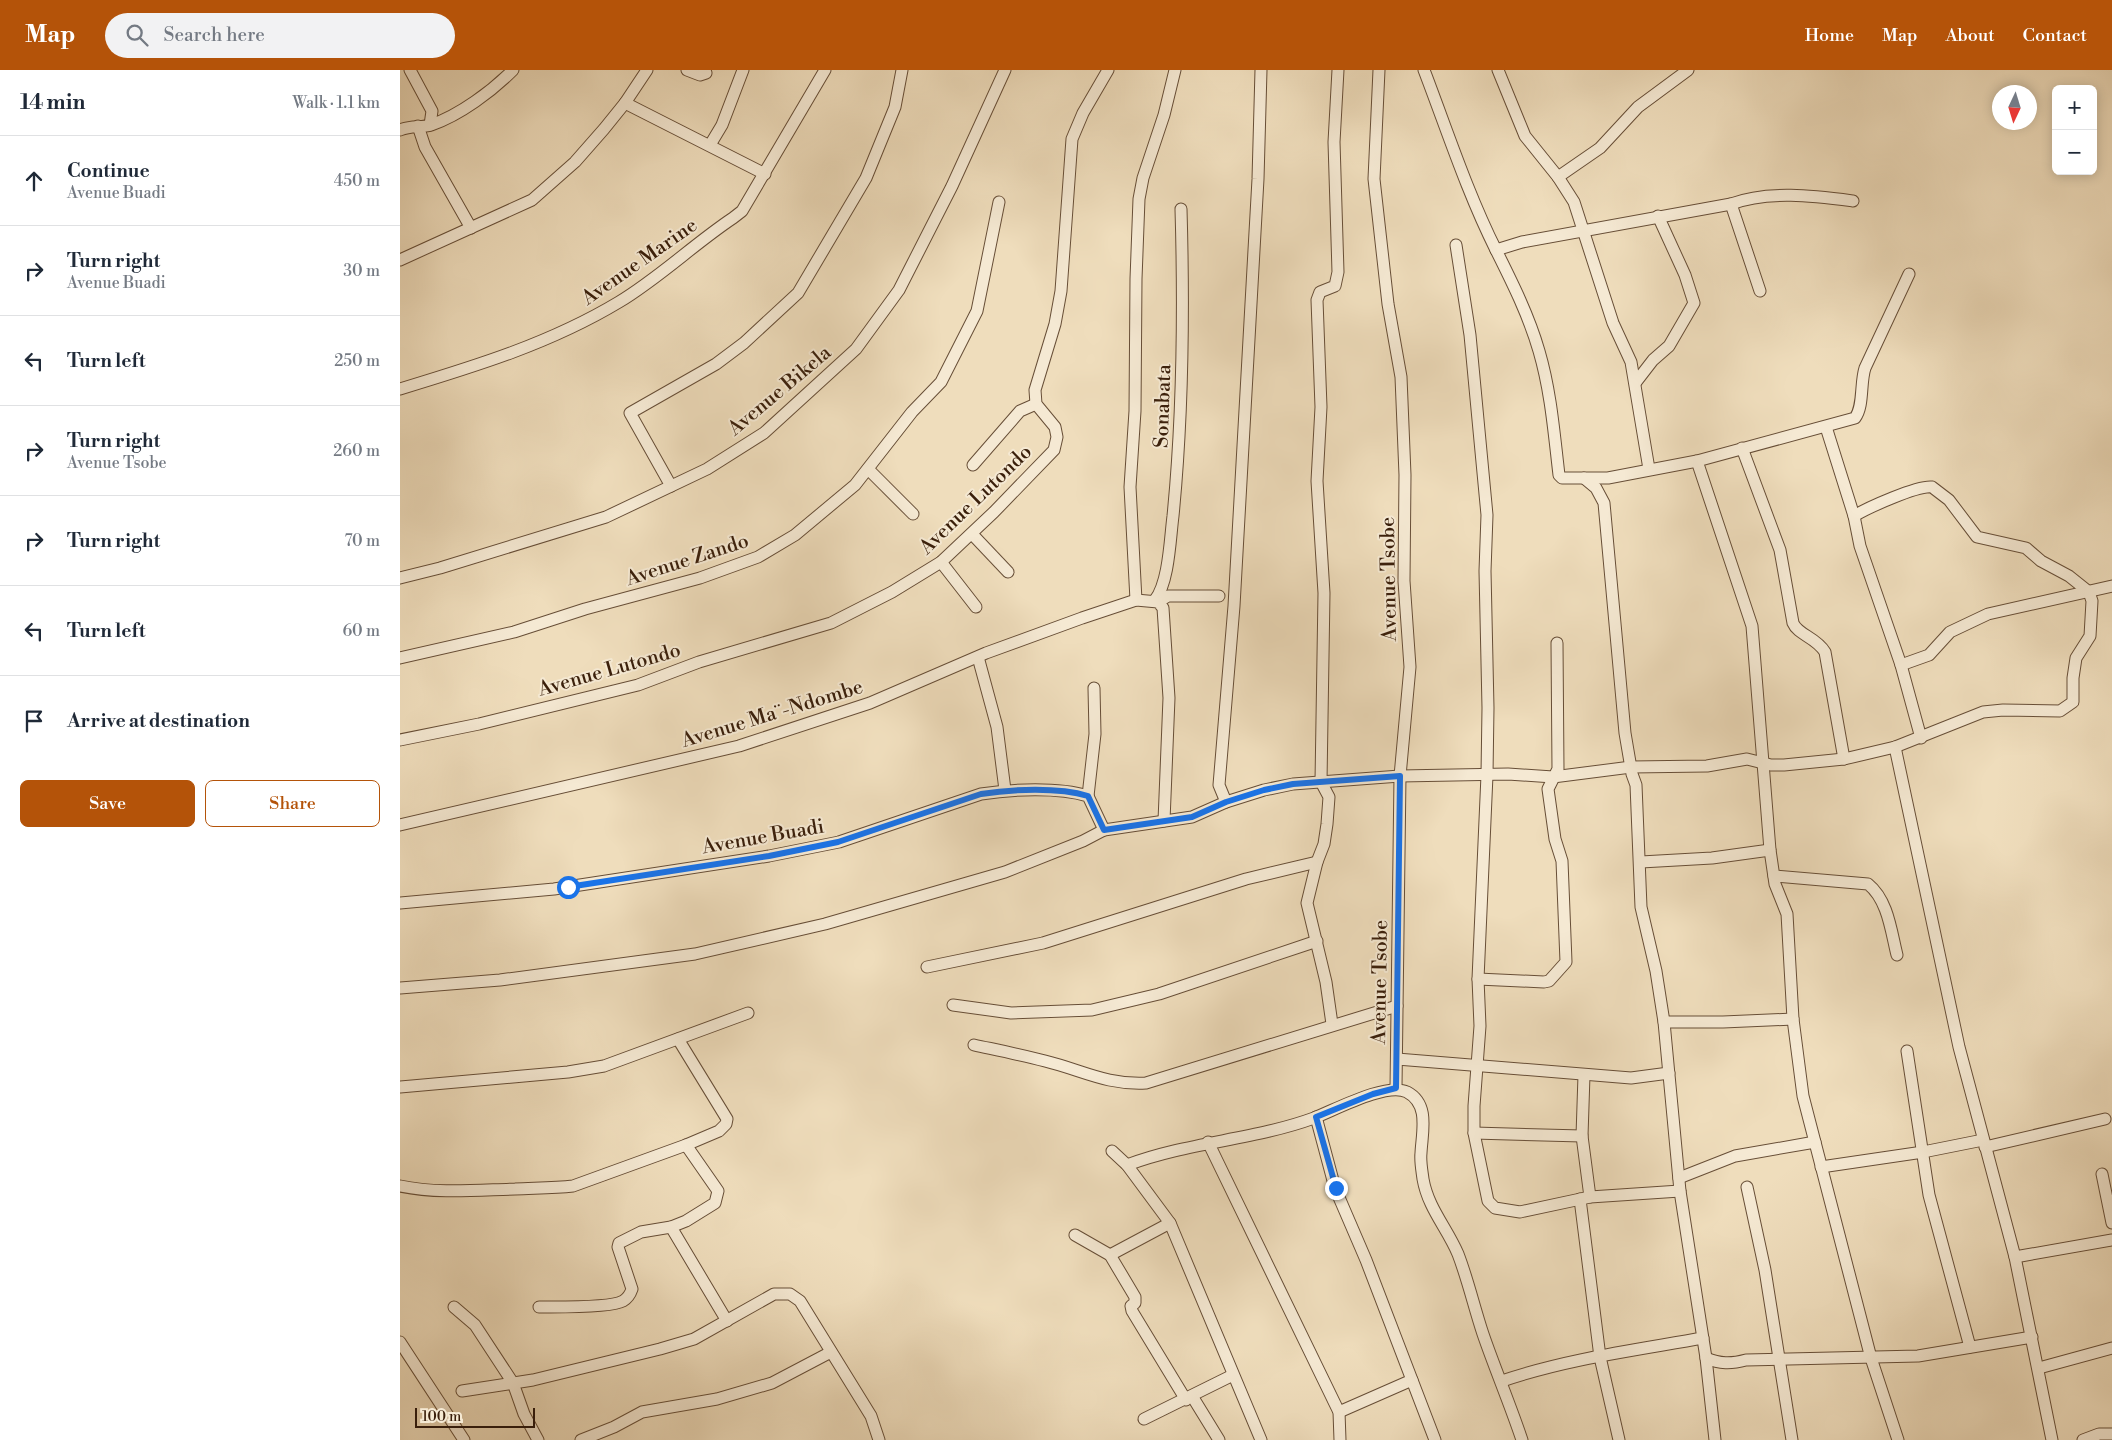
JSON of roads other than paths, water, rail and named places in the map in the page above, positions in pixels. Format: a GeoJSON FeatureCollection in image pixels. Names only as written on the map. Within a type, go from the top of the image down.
{"type":"FeatureCollection","features":[{"type":"Feature","properties":{"kind":"street"},"geometry":{"type":"LineString","coordinates":[[410,70],[432,111],[424,126],[425,147],[471,228]]}},
{"type":"Feature","properties":{"kind":"street"},"geometry":{"type":"LineString","coordinates":[[400,130],[424,126],[470,104],[498,85],[513,70]]}},
{"type":"Feature","properties":{"kind":"street"},"geometry":{"type":"LineString","coordinates":[[400,260],[532,200],[575,162],[625,103],[647,70]]}},
{"type":"Feature","properties":{"kind":"street"},"geometry":{"type":"LineString","coordinates":[[687,70],[700,74],[706,73]]}},
{"type":"Feature","properties":{"kind":"street"},"geometry":{"type":"LineString","coordinates":[[710,145],[725,117],[743,70]]}},
{"type":"Feature","properties":{"kind":"street","name":"Avenue Marine"},"geometry":{"type":"LineString","coordinates":[[400,389],[488,363],[579,325],[621,301],[742,211],[825,70]]}},
{"type":"Feature","properties":{"kind":"street"},"geometry":{"type":"LineString","coordinates":[[671,486],[630,413],[716,364],[744,343],[798,293],[866,178],[894,107],[902,70]]}},
{"type":"Feature","properties":{"kind":"street","name":"Avenue Bikela"},"geometry":{"type":"LineString","coordinates":[[400,578],[440,568],[606,517],[707,468],[764,433],[824,380],[863,340],[899,290],[925,240],[1005,70]]}},
{"type":"Feature","properties":{"kind":"street"},"geometry":{"type":"LineString","coordinates":[[973,466],[1020,411],[1036,404],[1034,390],[1055,324],[1061,291],[1072,139],[1083,113],[1108,70]]}},
{"type":"Feature","properties":{"kind":"street"},"geometry":{"type":"LineString","coordinates":[[1164,821],[1169,698],[1163,608],[1148,600],[1130,488],[1135,411],[1135,314],[1139,200],[1143,178],[1164,115],[1175,70]]}},
{"type":"Feature","properties":{"kind":"street"},"geometry":{"type":"LineString","coordinates":[[1226,802],[1219,785],[1234,606],[1258,179],[1261,70]]}},
{"type":"Feature","properties":{"kind":"street"},"geometry":{"type":"LineString","coordinates":[[1332,1024],[1317,941],[1311,926],[1307,903],[1317,862],[1324,844],[1329,797],[1321,782],[1324,593],[1317,481],[1321,407],[1317,300],[1320,292],[1335,286],[1338,272],[1334,142],[1338,70]]}},
{"type":"Feature","properties":{"kind":"street","name":"Avenue Tsobe"},"geometry":{"type":"LineString","coordinates":[[1379,70],[1375,187],[1388,304],[1400,377],[1406,474],[1404,581],[1410,667],[1400,776],[1396,1088]]}},
{"type":"Feature","properties":{"kind":"street"},"geometry":{"type":"LineString","coordinates":[[1424,70],[1456,156],[1496,250],[1508,272],[1538,348],[1551,400],[1560,477],[1608,478],[1697,461],[1849,420],[1859,413],[1861,381],[1865,368],[1909,274]]}},
{"type":"Feature","properties":{"kind":"street"},"geometry":{"type":"LineString","coordinates":[[1498,70],[1525,136],[1558,177],[1574,202],[1613,323],[1631,362],[1636,382],[1649,469]]}},
{"type":"Feature","properties":{"kind":"street"},"geometry":{"type":"LineString","coordinates":[[1558,177],[1600,148],[1638,107],[1688,70]]}},
{"type":"Feature","properties":{"kind":"street"},"geometry":{"type":"LineString","coordinates":[[625,103],[765,174]]}},
{"type":"Feature","properties":{"kind":"street"},"geometry":{"type":"LineString","coordinates":[[1496,250],[1522,242],[1731,204],[1746,198],[1771,196],[1853,201]]}},
{"type":"Feature","properties":{"kind":"street","name":"Avenue Zando"},"geometry":{"type":"LineString","coordinates":[[400,658],[514,632],[585,609],[700,578],[758,557],[810,523],[855,485],[912,412],[941,382],[977,311],[999,202]]}},
{"type":"Feature","properties":{"kind":"street"},"geometry":{"type":"LineString","coordinates":[[1731,204],[1760,291]]}},
{"type":"Feature","properties":{"kind":"street","name":"Sonabata"},"geometry":{"type":"LineString","coordinates":[[1148,600],[1162,589],[1171,539],[1181,439],[1184,309],[1181,209]]}},
{"type":"Feature","properties":{"kind":"street"},"geometry":{"type":"LineString","coordinates":[[1636,382],[1653,360],[1669,346],[1694,303],[1685,275],[1658,216]]}},
{"type":"Feature","properties":{"kind":"street"},"geometry":{"type":"LineString","coordinates":[[1456,246],[1470,335],[1487,515],[1485,571],[1488,708],[1487,775],[1478,979],[1480,1026],[1474,1106],[1474,1133],[1488,1201],[1495,1208],[1520,1212],[1585,1198],[1680,1191]]}},
{"type":"Feature","properties":{"kind":"street","name":"Avenue Lutondo"},"geometry":{"type":"LineString","coordinates":[[400,740],[479,724],[638,685],[699,662],[831,623],[892,592],[941,562],[972,534],[1054,450],[1057,437],[1055,427],[1036,404]]}},
{"type":"Feature","properties":{"kind":"street"},"geometry":{"type":"LineString","coordinates":[[1826,427],[1854,516],[1860,546],[1901,665],[1921,738]]}},
{"type":"Feature","properties":{"kind":"street"},"geometry":{"type":"LineString","coordinates":[[1742,448],[1780,550],[1793,623],[1799,631],[1819,643],[1824,652],[1844,759]]}},
{"type":"Feature","properties":{"kind":"street"},"geometry":{"type":"LineString","coordinates":[[1697,461],[1752,626],[1770,850],[1774,876],[1787,914],[1792,1019],[1803,1096],[1870,1358],[1898,1440]]}},
{"type":"Feature","properties":{"kind":"street"},"geometry":{"type":"LineString","coordinates":[[868,469],[913,514]]}},
{"type":"Feature","properties":{"kind":"street"},"geometry":{"type":"LineString","coordinates":[[1584,478],[1596,488],[1602,497]]}},
{"type":"Feature","properties":{"kind":"street"},"geometry":{"type":"LineString","coordinates":[[1608,478],[1602,497],[1625,733],[1636,785],[1641,862],[1641,907],[1656,971],[1664,1022],[1680,1191],[1706,1358],[1715,1440]]}},
{"type":"Feature","properties":{"kind":"street"},"geometry":{"type":"LineString","coordinates":[[400,988],[500,980],[695,954],[824,924],[1005,872],[1084,841],[1104,830],[1192,817],[1226,802],[1264,790],[1321,782],[1400,776],[1487,775],[1553,777],[1631,767],[1707,766],[1747,759],[1784,765],[1844,759],[1895,747],[1921,738],[1941,728],[1991,711],[2058,711],[2069,706],[2074,698],[2072,678],[2076,658],[2090,636],[2092,600],[2089,592],[2068,576],[2041,561],[2026,548],[1977,537],[1949,500],[1932,487],[1923,487],[1854,516]]}},
{"type":"Feature","properties":{"kind":"street"},"geometry":{"type":"LineString","coordinates":[[972,534],[1008,572]]}},
{"type":"Feature","properties":{"kind":"street"},"geometry":{"type":"LineString","coordinates":[[941,562],[976,607]]}},
{"type":"Feature","properties":{"kind":"street"},"geometry":{"type":"LineString","coordinates":[[1901,665],[1929,654],[1950,632],[1981,617],[2005,609],[2112,586]]}},
{"type":"Feature","properties":{"kind":"street","name":"Avenue Ma¨-Ndombe"},"geometry":{"type":"LineString","coordinates":[[400,825],[536,795],[739,746],[870,703],[978,658],[1148,600],[1168,596],[1219,596]]}},
{"type":"Feature","properties":{"kind":"street"},"geometry":{"type":"LineString","coordinates":[[1478,979],[1544,982],[1549,981],[1566,962],[1562,861],[1556,839],[1548,789],[1558,769],[1557,643]]}},
{"type":"Feature","properties":{"kind":"street"},"geometry":{"type":"LineString","coordinates":[[978,658],[998,727],[1005,790]]}},
{"type":"Feature","properties":{"kind":"street"},"geometry":{"type":"LineString","coordinates":[[1094,688],[1095,734],[1088,796],[1104,830]]}},
{"type":"Feature","properties":{"kind":"street"},"geometry":{"type":"LineString","coordinates":[[1895,747],[1959,1047],[2015,1256],[2052,1440]]}},
{"type":"Feature","properties":{"kind":"street","name":"Avenue Buadi"},"geometry":{"type":"LineString","coordinates":[[400,903],[554,889],[769,856],[838,842],[981,794],[1005,790],[1065,790],[1088,796]]}},
{"type":"Feature","properties":{"kind":"street"},"geometry":{"type":"LineString","coordinates":[[1641,862],[1712,858],[1770,850]]}},
{"type":"Feature","properties":{"kind":"street"},"geometry":{"type":"LineString","coordinates":[[927,966],[1042,943],[1246,879],[1317,862]]}},
{"type":"Feature","properties":{"kind":"street"},"geometry":{"type":"LineString","coordinates":[[1774,876],[1868,884],[1877,891],[1887,915],[1897,955]]}},
{"type":"Feature","properties":{"kind":"street"},"geometry":{"type":"LineString","coordinates":[[953,1005],[1010,1013],[1092,1010],[1159,994],[1317,941]]}},
{"type":"Feature","properties":{"kind":"street"},"geometry":{"type":"LineString","coordinates":[[974,1045],[1046,1061],[1104,1080],[1124,1084],[1146,1083],[1237,1057],[1332,1024],[1397,1006]]}},
{"type":"Feature","properties":{"kind":"street"},"geometry":{"type":"LineString","coordinates":[[400,1087],[568,1072],[595,1067],[748,1013]]}},
{"type":"Feature","properties":{"kind":"street"},"geometry":{"type":"LineString","coordinates":[[1664,1022],[1792,1019]]}},
{"type":"Feature","properties":{"kind":"street"},"geometry":{"type":"LineString","coordinates":[[400,1186],[413,1189],[472,1190],[554,1188],[589,1182],[643,1159],[686,1145],[720,1131],[726,1124],[727,1119],[678,1039]]}},
{"type":"Feature","properties":{"kind":"street"},"geometry":{"type":"LineString","coordinates":[[1907,1051],[1929,1195],[1970,1347]]}},
{"type":"Feature","properties":{"kind":"street"},"geometry":{"type":"LineString","coordinates":[[1396,1059],[1631,1078],[1669,1073]]}},
{"type":"Feature","properties":{"kind":"street"},"geometry":{"type":"LineString","coordinates":[[1584,1075],[1582,1136],[1585,1198],[1600,1357],[1619,1440]]}},
{"type":"Feature","properties":{"kind":"street"},"geometry":{"type":"LineString","coordinates":[[1127,1164],[1208,1142],[1292,1126],[1373,1094],[1396,1088],[1415,1097],[1422,1109],[1424,1122],[1421,1154],[1423,1180],[1435,1215],[1458,1253],[1483,1334],[1502,1381],[1522,1440]]}},
{"type":"Feature","properties":{"kind":"street"},"geometry":{"type":"LineString","coordinates":[[1316,1117],[1336,1188],[1435,1440]]}},
{"type":"Feature","properties":{"kind":"street"},"geometry":{"type":"LineString","coordinates":[[1821,1168],[1984,1144],[2105,1119]]}},
{"type":"Feature","properties":{"kind":"street"},"geometry":{"type":"LineString","coordinates":[[1474,1133],[1582,1136]]}},
{"type":"Feature","properties":{"kind":"street"},"geometry":{"type":"LineString","coordinates":[[1208,1142],[1339,1412],[1340,1440]]}},
{"type":"Feature","properties":{"kind":"street"},"geometry":{"type":"LineString","coordinates":[[1679,1178],[1734,1156],[1815,1142]]}},
{"type":"Feature","properties":{"kind":"street"},"geometry":{"type":"LineString","coordinates":[[539,1307],[557,1308],[621,1302],[630,1296],[632,1289],[618,1247],[619,1243],[641,1232],[672,1227],[686,1221],[715,1203],[719,1194],[686,1145]]}},
{"type":"Feature","properties":{"kind":"street"},"geometry":{"type":"LineString","coordinates":[[1112,1151],[1127,1164],[1170,1223],[1232,1375],[1261,1440]]}},
{"type":"Feature","properties":{"kind":"street"},"geometry":{"type":"LineString","coordinates":[[2102,1174],[2112,1223]]}},
{"type":"Feature","properties":{"kind":"street"},"geometry":{"type":"LineString","coordinates":[[1747,1187],[1765,1270],[1792,1440]]}},
{"type":"Feature","properties":{"kind":"street"},"geometry":{"type":"LineString","coordinates":[[1110,1255],[1170,1223]]}},
{"type":"Feature","properties":{"kind":"street"},"geometry":{"type":"LineString","coordinates":[[672,1227],[727,1321]]}},
{"type":"Feature","properties":{"kind":"street"},"geometry":{"type":"LineString","coordinates":[[1075,1235],[1110,1255],[1135,1297],[1135,1303],[1131,1306],[1132,1311],[1218,1440]]}},
{"type":"Feature","properties":{"kind":"street"},"geometry":{"type":"LineString","coordinates":[[2015,1256],[2112,1240]]}},
{"type":"Feature","properties":{"kind":"street"},"geometry":{"type":"LineString","coordinates":[[462,1391],[514,1383],[660,1349],[694,1339],[774,1294],[790,1294],[800,1301],[832,1352],[871,1416],[879,1440]]}},
{"type":"Feature","properties":{"kind":"street"},"geometry":{"type":"LineString","coordinates":[[454,1307],[475,1326],[514,1383],[524,1414],[538,1440]]}},
{"type":"Feature","properties":{"kind":"street"},"geometry":{"type":"LineString","coordinates":[[1706,1358],[1718,1363],[1735,1364],[1746,1360],[1779,1361],[1918,1356],[2032,1337]]}},
{"type":"Feature","properties":{"kind":"street"},"geometry":{"type":"LineString","coordinates":[[1502,1381],[1521,1374],[1600,1357],[1702,1338]]}},
{"type":"Feature","properties":{"kind":"street"},"geometry":{"type":"LineString","coordinates":[[400,1342],[464,1440]]}},
{"type":"Feature","properties":{"kind":"street"},"geometry":{"type":"LineString","coordinates":[[2039,1368],[2112,1348]]}},
{"type":"Feature","properties":{"kind":"street"},"geometry":{"type":"LineString","coordinates":[[581,1440],[642,1412],[718,1399],[772,1384],[832,1352]]}},
{"type":"Feature","properties":{"kind":"street"},"geometry":{"type":"LineString","coordinates":[[1144,1419],[1232,1375]]}},
{"type":"Feature","properties":{"kind":"street"},"geometry":{"type":"LineString","coordinates":[[1339,1412],[1412,1380]]}},
{"type":"Feature","properties":{"kind":"street"},"geometry":{"type":"LineString","coordinates":[[2083,1440],[2099,1434],[2112,1434]]}}]}
